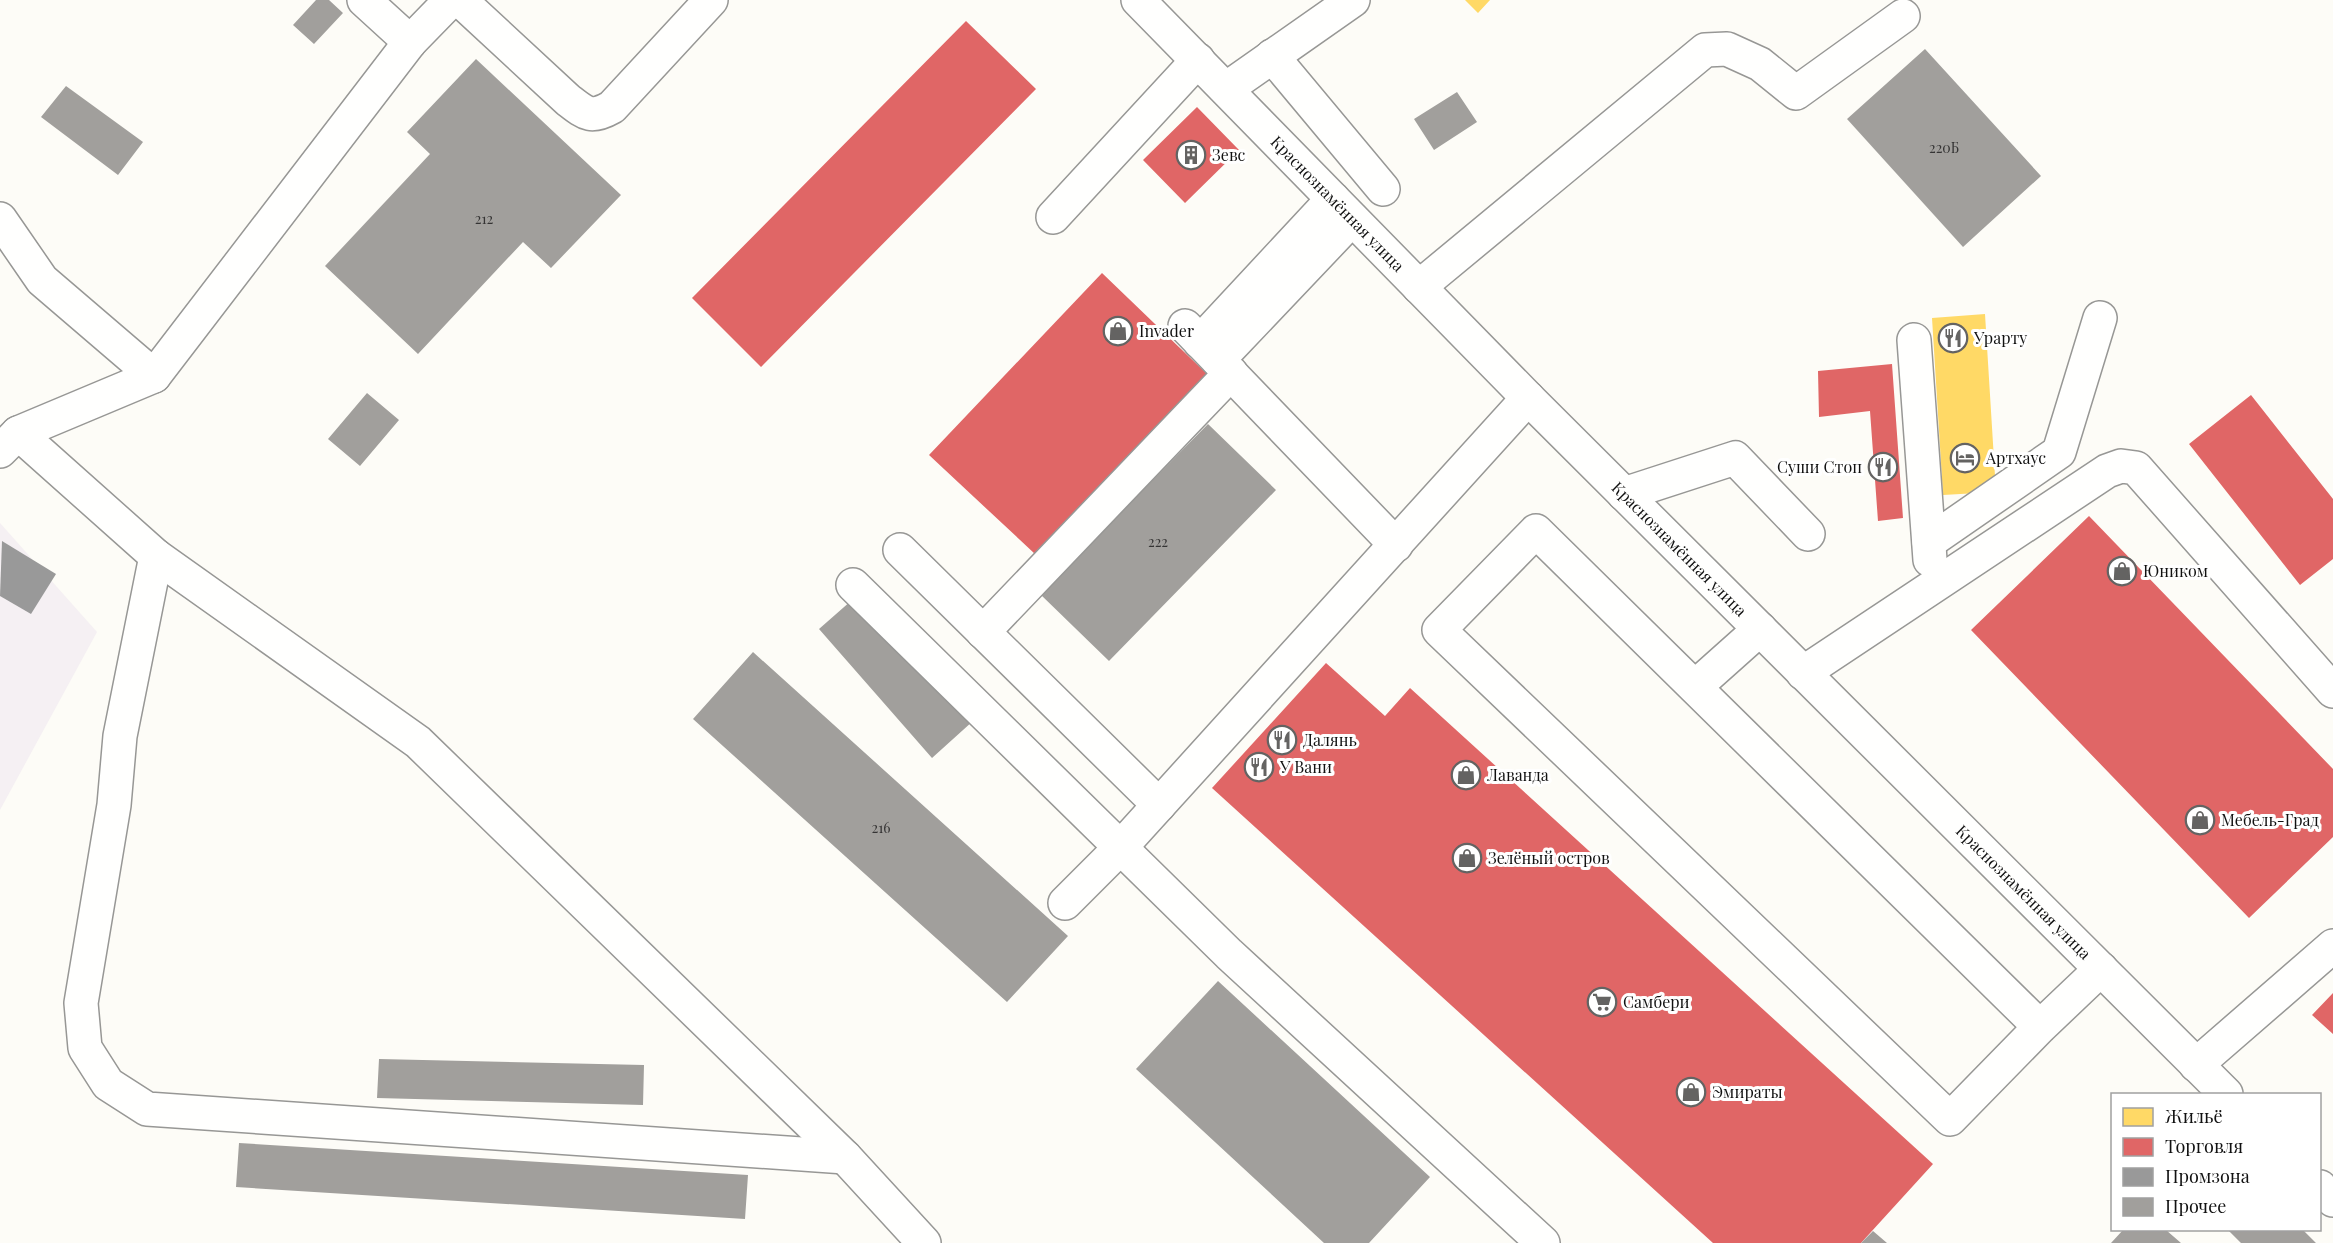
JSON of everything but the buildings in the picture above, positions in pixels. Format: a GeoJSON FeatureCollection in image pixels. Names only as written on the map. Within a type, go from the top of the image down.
{"type":"FeatureCollection","features":[{"type":"Feature","properties":{"kind":"street"},"geometry":{"type":"LineString","coordinates":[[364,0],[410,42]]}},
{"type":"Feature","properties":{"kind":"street"},"geometry":{"type":"LineString","coordinates":[[451,0],[410,42],[154,376],[9,442],[156,556],[418,742],[845,1157],[924,1243]]}},
{"type":"Feature","properties":{"kind":"street"},"geometry":{"type":"LineString","coordinates":[[460,0],[582,112],[598,115],[612,107],[711,0]]}},
{"type":"Feature","properties":{"kind":"street"},"geometry":{"type":"LineString","coordinates":[[1226,89],[1353,0]]}},
{"type":"Feature","properties":{"kind":"street","name":"Краснознамённая улица"},"geometry":{"type":"LineString","coordinates":[[1143,2],[1528,398],[2224,1093]]}},
{"type":"Feature","properties":{"kind":"street"},"geometry":{"type":"LineString","coordinates":[[1419,287],[1705,50],[1727,50],[1760,64],[1796,93],[1903,16]]}},
{"type":"Feature","properties":{"kind":"street"},"geometry":{"type":"LineString","coordinates":[[1272,56],[1383,189]]}},
{"type":"Feature","properties":{"kind":"street"},"geometry":{"type":"LineString","coordinates":[[1053,217],[1198,60]]}},
{"type":"Feature","properties":{"kind":"street"},"geometry":{"type":"LineString","coordinates":[[983,632],[1208,350],[1343,209]]}},
{"type":"Feature","properties":{"kind":"street"},"geometry":{"type":"LineString","coordinates":[[0,219],[42,280],[154,376]]}},
{"type":"Feature","properties":{"kind":"street"},"geometry":{"type":"LineString","coordinates":[[1929,542],[2059,452],[2100,318]]}},
{"type":"Feature","properties":{"kind":"street"},"geometry":{"type":"LineString","coordinates":[[1914,340],[1932,586]]}},
{"type":"Feature","properties":{"kind":"street"},"geometry":{"type":"LineString","coordinates":[[1208,350],[1396,545]]}},
{"type":"Feature","properties":{"kind":"street"},"geometry":{"type":"LineString","coordinates":[[1065,903],[1120,848],[1528,398]]}},
{"type":"Feature","properties":{"kind":"street"},"geometry":{"type":"LineString","coordinates":[[1624,494],[1735,458],[1808,534]]}},
{"type":"Feature","properties":{"kind":"street"},"geometry":{"type":"LineString","coordinates":[[1803,673],[2107,471],[2121,466],[2136,468],[2333,691]]}},
{"type":"Feature","properties":{"kind":"street"},"geometry":{"type":"LineString","coordinates":[[2040,1027],[1536,531],[1439,630],[1950,1119],[2040,1027],[2101,969]]}},
{"type":"Feature","properties":{"kind":"street"},"geometry":{"type":"LineString","coordinates":[[900,550],[1159,805]]}},
{"type":"Feature","properties":{"kind":"street"},"geometry":{"type":"LineString","coordinates":[[156,556],[120,736],[114,805],[81,1003],[85,1048],[108,1084],[147,1109],[845,1157]]}},
{"type":"Feature","properties":{"kind":"street"},"geometry":{"type":"LineString","coordinates":[[853,585],[1229,954],[1543,1243]]}},
{"type":"Feature","properties":{"kind":"street"},"geometry":{"type":"LineString","coordinates":[[1695,687],[1760,629]]}},
{"type":"Feature","properties":{"kind":"street"},"geometry":{"type":"LineString","coordinates":[[2196,1065],[2333,946]]}},
{"type":"Feature","properties":{"kind":"street"},"geometry":{"type":"LineString","coordinates":[[2321,1189],[2333,1200]]}},
{"type":"Feature","properties":{"kind":"shaded area"},"geometry":{"type":"Polygon","coordinates":[[[0,523],[97,632],[0,810],[0,523]]]}},
{"type":"Feature","properties":{"kind":"place","name":"Зевс"},"geometry":{"type":"Point","coordinates":[1191,155]}},
{"type":"Feature","properties":{"kind":"place","name":"Invader"},"geometry":{"type":"Point","coordinates":[1118,331]}},
{"type":"Feature","properties":{"kind":"place","name":"Урарту"},"geometry":{"type":"Point","coordinates":[1953,338]}},
{"type":"Feature","properties":{"kind":"place","name":"Артхаус"},"geometry":{"type":"Point","coordinates":[1965,458]}},
{"type":"Feature","properties":{"kind":"place","name":"Суши Стоп"},"geometry":{"type":"Point","coordinates":[1883,467]}},
{"type":"Feature","properties":{"kind":"place","name":"Юником"},"geometry":{"type":"Point","coordinates":[2122,571]}},
{"type":"Feature","properties":{"kind":"place","name":"Далянь"},"geometry":{"type":"Point","coordinates":[1282,740]}},
{"type":"Feature","properties":{"kind":"place","name":"У Вани"},"geometry":{"type":"Point","coordinates":[1259,767]}},
{"type":"Feature","properties":{"kind":"place","name":"Лаванда"},"geometry":{"type":"Point","coordinates":[1466,775]}},
{"type":"Feature","properties":{"kind":"place","name":"Мебель-Град"},"geometry":{"type":"Point","coordinates":[2200,820]}},
{"type":"Feature","properties":{"kind":"place","name":"Зелёный остров"},"geometry":{"type":"Point","coordinates":[1467,858]}},
{"type":"Feature","properties":{"kind":"place","name":"Самбери"},"geometry":{"type":"Point","coordinates":[1602,1002]}},
{"type":"Feature","properties":{"kind":"place","name":"Эмираты"},"geometry":{"type":"Point","coordinates":[1691,1092]}}]}
